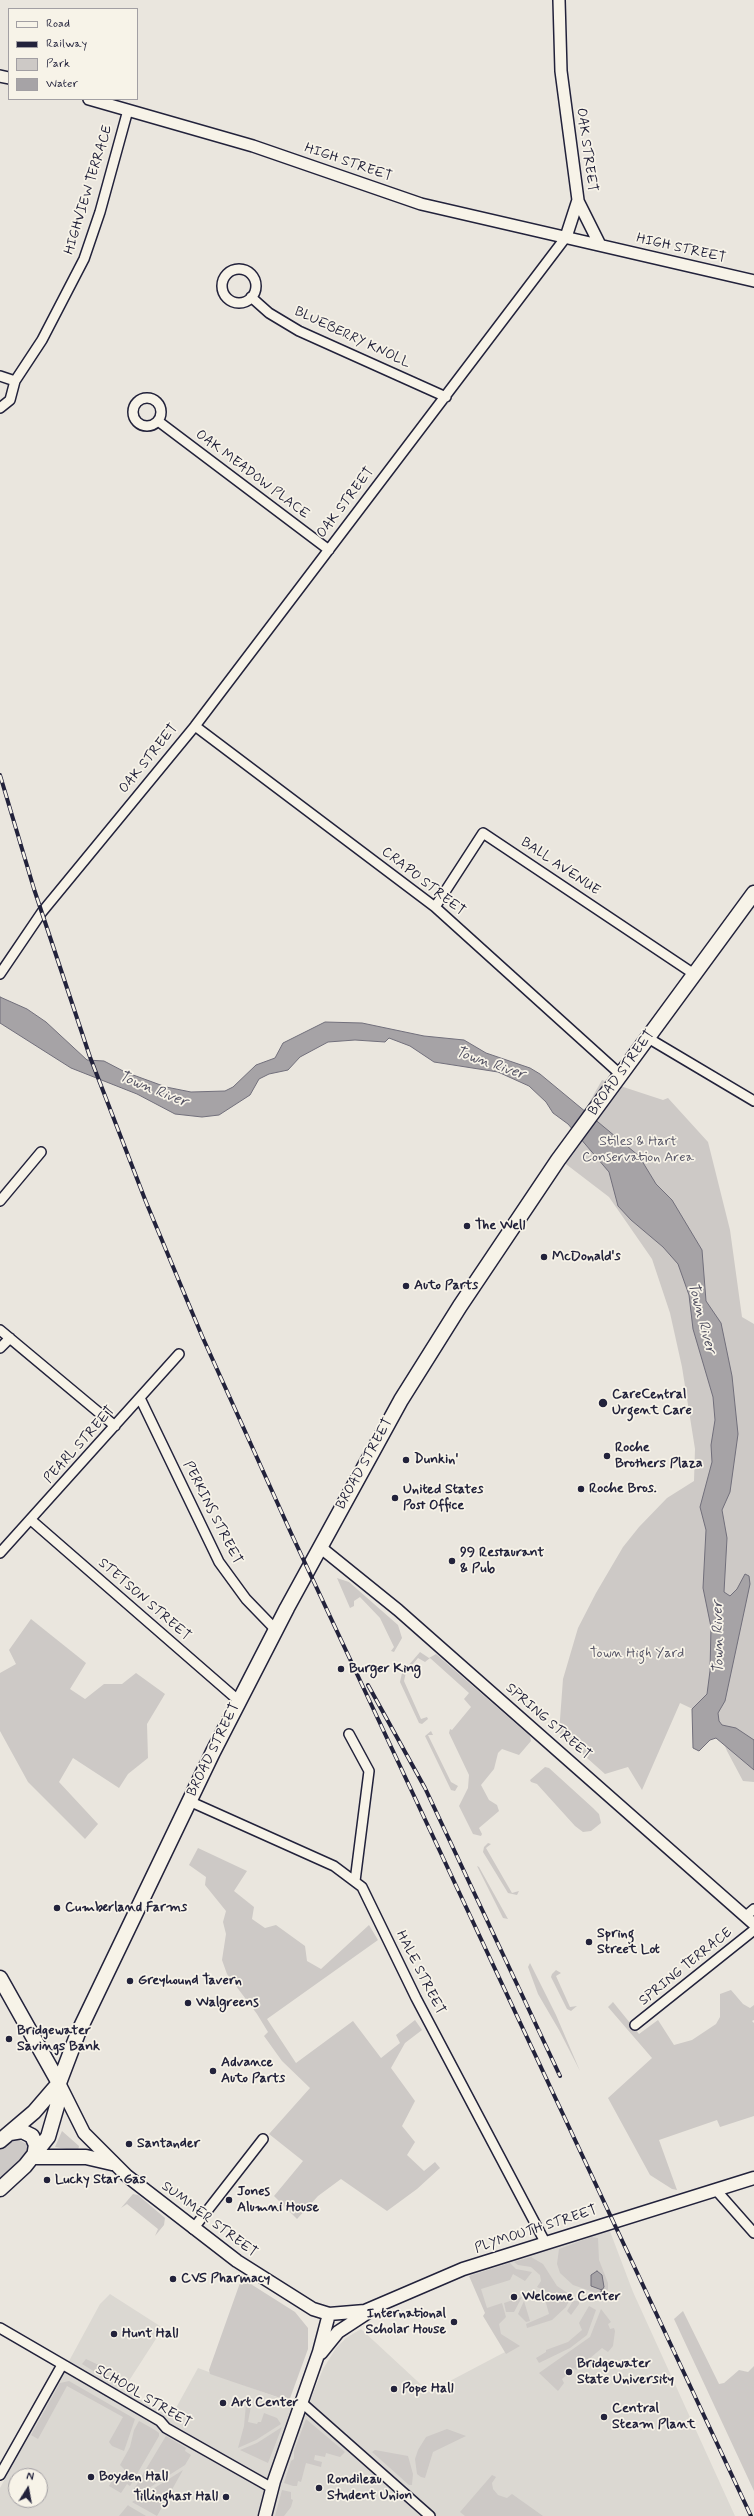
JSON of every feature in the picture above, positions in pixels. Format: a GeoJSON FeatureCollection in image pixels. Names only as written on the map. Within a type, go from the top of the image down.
{"type":"FeatureCollection","features":[{"type":"Feature","properties":{"kind":"main road","name":"BROAD STREET"},"geometry":{"type":"LineString","coordinates":[[59,2083],[78,2033],[189,1801],[275,1629],[380,1436],[434,1346],[571,1142],[754,892]]}},
{"type":"Feature","properties":{"kind":"main road"},"geometry":{"type":"LineString","coordinates":[[0,1978],[59,2083],[57,2106],[52,2127],[42,2147],[34,2157],[0,2189]]}},
{"type":"Feature","properties":{"kind":"main road"},"geometry":{"type":"LineString","coordinates":[[5,2137],[42,2105],[59,2083]]}},
{"type":"Feature","properties":{"kind":"main road","name":"SUMMER STREET"},"geometry":{"type":"LineString","coordinates":[[59,2083],[80,2127],[112,2163],[193,2229],[237,2261],[313,2309],[329,2314]]}},
{"type":"Feature","properties":{"kind":"main road"},"geometry":{"type":"LineString","coordinates":[[5,2137],[22,2131],[32,2136],[36,2145],[34,2157]]}},
{"type":"Feature","properties":{"kind":"main road"},"geometry":{"type":"LineString","coordinates":[[34,2157],[86,2158],[112,2163]]}},
{"type":"Feature","properties":{"kind":"main road","name":"PLYMOUTH STREET"},"geometry":{"type":"LineString","coordinates":[[329,2314],[354,2313],[380,2306],[463,2269],[545,2242],[754,2178]]}},
{"type":"Feature","properties":{"kind":"main road"},"geometry":{"type":"LineString","coordinates":[[314,2366],[325,2348],[338,2332],[380,2306]]}},
{"type":"Feature","properties":{"kind":"main road"},"geometry":{"type":"LineString","coordinates":[[265,2516],[272,2488],[314,2366],[329,2314]]}},
{"type":"Feature","properties":{"kind":"street","name":"OAK STREET"},"geometry":{"type":"LineString","coordinates":[[0,974],[42,912],[195,726],[566,237],[578,200],[563,90],[559,0]]}},
{"type":"Feature","properties":{"kind":"street","name":"HIGH STREET"},"geometry":{"type":"LineString","coordinates":[[93,100],[253,146],[421,204],[754,281]]}},
{"type":"Feature","properties":{"kind":"street","name":"HIGHVIEW TERRACE"},"geometry":{"type":"LineString","coordinates":[[0,408],[8,403],[12,397],[15,381],[42,340],[84,259],[100,212],[128,110]]}},
{"type":"Feature","properties":{"kind":"street"},"geometry":{"type":"LineString","coordinates":[[578,200],[600,245]]}},
{"type":"Feature","properties":{"kind":"street","name":"BLUEBERRY KNOLL"},"geometry":{"type":"LineString","coordinates":[[251,297],[270,313],[299,332],[446,397]]}},
{"type":"Feature","properties":{"kind":"street"},"geometry":{"type":"LineString","coordinates":[[0,376],[15,381]]}},
{"type":"Feature","properties":{"kind":"street","name":"OAK MEADOW PLACE"},"geometry":{"type":"LineString","coordinates":[[158,421],[329,550]]}},
{"type":"Feature","properties":{"kind":"street","name":"CRAPO STREET"},"geometry":{"type":"LineString","coordinates":[[195,726],[435,907],[621,1075]]}},
{"type":"Feature","properties":{"kind":"street","name":"BALL AVENUE"},"geometry":{"type":"LineString","coordinates":[[435,907],[483,833],[694,974]]}},
{"type":"Feature","properties":{"kind":"street"},"geometry":{"type":"LineString","coordinates":[[648,1038],[754,1101]]}},
{"type":"Feature","properties":{"kind":"street"},"geometry":{"type":"LineString","coordinates":[[0,1201],[41,1152]]}},
{"type":"Feature","properties":{"kind":"street"},"geometry":{"type":"LineString","coordinates":[[0,1330],[115,1426]]}},
{"type":"Feature","properties":{"kind":"street"},"geometry":{"type":"LineString","coordinates":[[0,1348],[10,1338]]}},
{"type":"Feature","properties":{"kind":"street","name":"PEARL STREET"},"geometry":{"type":"LineString","coordinates":[[0,1553],[179,1354]]}},
{"type":"Feature","properties":{"kind":"street","name":"PERKINS STREET"},"geometry":{"type":"LineString","coordinates":[[140,1398],[219,1562],[246,1599],[275,1629]]}},
{"type":"Feature","properties":{"kind":"street","name":"STETSON STREET"},"geometry":{"type":"LineString","coordinates":[[31,1520],[239,1701]]}},
{"type":"Feature","properties":{"kind":"street","name":"SPRING STREET"},"geometry":{"type":"LineString","coordinates":[[320,1547],[392,1605],[752,1916]]}},
{"type":"Feature","properties":{"kind":"street"},"geometry":{"type":"LineString","coordinates":[[349,1734],[369,1771],[355,1880]]}},
{"type":"Feature","properties":{"kind":"street","name":"HALE STREET"},"geometry":{"type":"LineString","coordinates":[[189,1801],[334,1866],[355,1880],[362,1887],[416,1998],[545,2242]]}},
{"type":"Feature","properties":{"kind":"street","name":"SPRING TERRACE"},"geometry":{"type":"LineString","coordinates":[[635,2025],[754,1930]]}},
{"type":"Feature","properties":{"kind":"street"},"geometry":{"type":"LineString","coordinates":[[193,2229],[263,2139]]}},
{"type":"Feature","properties":{"kind":"street"},"geometry":{"type":"LineString","coordinates":[[716,2190],[754,2233]]}},
{"type":"Feature","properties":{"kind":"street","name":"SCHOOL STREET"},"geometry":{"type":"LineString","coordinates":[[0,2328],[160,2421],[166,2428],[272,2488]]}},
{"type":"Feature","properties":{"kind":"street"},"geometry":{"type":"LineString","coordinates":[[0,2475],[62,2365]]}},
{"type":"Feature","properties":{"kind":"street"},"geometry":{"type":"LineString","coordinates":[[301,2402],[430,2516]]}},
{"type":"Feature","properties":{"kind":"shaded area","name":"Bridgewater State University"},"geometry":{"type":"Polygon","coordinates":[[[608,2226],[633,2292],[735,2516],[0,2516],[0,2488],[8,2473],[8,2508],[48,2508],[48,2468],[11,2468],[100,2304],[110,2294],[163,2328],[123,2390],[171,2417],[198,2368],[290,2402],[311,2398],[323,2369],[336,2348],[346,2338],[361,2329],[429,2392],[505,2352],[469,2272],[608,2226]]]}},
{"type":"Feature","properties":{"kind":"green space","name":"Stiles & Hart Conservation Area"},"geometry":{"type":"Polygon","coordinates":[[[602,1080],[663,1100],[668,1098],[708,1142],[730,1230],[742,1317],[754,1324],[754,1782],[743,1781],[727,1751],[714,1719],[680,1703],[642,1790],[628,1767],[605,1774],[559,1733],[563,1679],[578,1628],[596,1593],[623,1547],[639,1527],[667,1498],[694,1481],[695,1449],[682,1367],[670,1313],[652,1259],[609,1197],[558,1158],[602,1080]]]}},
{"type":"Feature","properties":{"kind":"green space"},"geometry":{"type":"Polygon","coordinates":[[[337,1578],[349,1582],[398,1625],[402,1638],[394,1652],[391,1651],[394,1647],[380,1618],[360,1597],[354,1601],[354,1606],[350,1608],[337,1578]]]}},
{"type":"Feature","properties":{"kind":"green space"},"geometry":{"type":"Polygon","coordinates":[[[31,1619],[86,1663],[70,1689],[85,1699],[104,1684],[122,1684],[136,1673],[165,1694],[147,1724],[148,1758],[128,1774],[119,1788],[73,1758],[59,1782],[98,1824],[85,1839],[28,1782],[0,1731],[0,1673],[16,1664],[9,1650],[31,1619]]]}},
{"type":"Feature","properties":{"kind":"green space"},"geometry":{"type":"Polygon","coordinates":[[[420,1652],[429,1658],[436,1654],[530,1736],[531,1741],[519,1755],[502,1749],[498,1753],[494,1769],[481,1785],[489,1800],[497,1805],[499,1811],[479,1828],[482,1834],[481,1836],[473,1834],[459,1806],[468,1788],[469,1775],[449,1733],[450,1729],[452,1730],[471,1707],[464,1699],[469,1693],[430,1658],[425,1662],[418,1658],[406,1672],[404,1681],[421,1719],[427,1717],[428,1719],[422,1724],[419,1723],[400,1682],[402,1673],[420,1652]]]}},
{"type":"Feature","properties":{"kind":"green space"},"geometry":{"type":"Polygon","coordinates":[[[431,1731],[433,1735],[428,1735],[451,1782],[458,1786],[455,1791],[451,1790],[425,1736],[431,1731]]]}},
{"type":"Feature","properties":{"kind":"green space"},"geometry":{"type":"Polygon","coordinates":[[[545,1767],[549,1768],[599,1814],[601,1823],[591,1831],[583,1832],[575,1826],[537,1784],[531,1782],[530,1780],[545,1767]]]}},
{"type":"Feature","properties":{"kind":"green space"},"geometry":{"type":"Polygon","coordinates":[[[488,1843],[491,1844],[486,1848],[512,1893],[519,1891],[517,1895],[508,1893],[483,1852],[484,1847],[488,1843]]]}},
{"type":"Feature","properties":{"kind":"green space"},"geometry":{"type":"Polygon","coordinates":[[[198,1848],[247,1871],[234,1891],[254,1907],[252,1919],[265,1928],[276,1925],[305,1946],[307,1961],[321,1969],[369,1925],[378,1940],[267,2019],[296,2063],[353,2021],[381,2058],[400,2043],[396,2035],[415,2020],[422,2030],[405,2043],[391,2068],[415,2101],[402,2126],[415,2142],[407,2155],[424,2171],[435,2162],[440,2168],[417,2189],[387,2211],[341,2179],[318,2196],[297,2219],[274,2196],[303,2161],[269,2134],[310,2088],[282,2061],[264,2036],[268,2032],[257,2014],[227,1974],[222,1960],[226,1934],[223,1922],[226,1911],[205,1885],[206,1877],[189,1865],[198,1848]]]}},
{"type":"Feature","properties":{"kind":"green space"},"geometry":{"type":"Polygon","coordinates":[[[477,1866],[479,1867],[508,1919],[503,1918],[477,1866]]]}},
{"type":"Feature","properties":{"kind":"green space"},"geometry":{"type":"Polygon","coordinates":[[[530,1963],[556,2015],[580,2071],[538,1994],[528,1967],[530,1963]]]}},
{"type":"Feature","properties":{"kind":"green space"},"geometry":{"type":"Polygon","coordinates":[[[556,1970],[561,1973],[556,1976],[570,2007],[577,2006],[571,2011],[567,2009],[551,1977],[556,1970]]]}},
{"type":"Feature","properties":{"kind":"green space"},"geometry":{"type":"Polygon","coordinates":[[[731,1990],[743,2004],[750,2008],[754,2005],[754,2020],[752,2021],[754,2023],[754,2116],[720,2127],[717,2120],[659,2140],[677,2190],[672,2189],[650,2175],[608,2098],[652,2058],[608,2007],[613,2002],[639,2034],[658,2020],[674,2045],[692,2040],[716,2024],[720,2017],[720,1994],[731,1990]]]}},
{"type":"Feature","properties":{"kind":"green space"},"geometry":{"type":"Polygon","coordinates":[[[62,2131],[79,2146],[78,2151],[55,2147],[62,2131]]]}},
{"type":"Feature","properties":{"kind":"green space"},"geometry":{"type":"Polygon","coordinates":[[[18,2139],[28,2145],[27,2154],[0,2179],[0,2149],[11,2140],[18,2139]]]}},
{"type":"Feature","properties":{"kind":"green space"},"geometry":{"type":"Polygon","coordinates":[[[133,2194],[138,2195],[165,2218],[164,2225],[155,2236],[158,2229],[127,2204],[121,2208],[133,2194]]]}},
{"type":"Feature","properties":{"kind":"green space"},"geometry":{"type":"Polygon","coordinates":[[[591,2237],[598,2238],[599,2260],[608,2283],[608,2289],[603,2298],[602,2295],[573,2285],[560,2273],[557,2264],[559,2249],[591,2237]]]}},
{"type":"Feature","properties":{"kind":"green space"},"geometry":{"type":"Polygon","coordinates":[[[531,2257],[543,2264],[557,2286],[575,2298],[569,2301],[566,2307],[552,2320],[527,2328],[526,2324],[549,2314],[544,2296],[547,2292],[537,2287],[541,2281],[540,2275],[531,2267],[518,2265],[514,2262],[531,2257]]]}},
{"type":"Feature","properties":{"kind":"green space"},"geometry":{"type":"Polygon","coordinates":[[[510,2263],[516,2269],[532,2272],[525,2281],[513,2274],[510,2280],[481,2289],[487,2308],[502,2303],[506,2317],[499,2324],[501,2334],[520,2346],[506,2354],[483,2316],[485,2313],[469,2276],[510,2263]]]}},
{"type":"Feature","properties":{"kind":"green space"},"geometry":{"type":"Polygon","coordinates":[[[241,2280],[246,2281],[295,2312],[308,2328],[308,2349],[289,2401],[210,2374],[209,2370],[241,2280]]]}},
{"type":"Feature","properties":{"kind":"green space"},"geometry":{"type":"Polygon","coordinates":[[[522,2297],[514,2312],[506,2312],[504,2303],[522,2297]]]}},
{"type":"Feature","properties":{"kind":"green space"},"geometry":{"type":"Polygon","coordinates":[[[524,2301],[530,2321],[526,2322],[518,2314],[524,2301]]]}},
{"type":"Feature","properties":{"kind":"green space"},"geometry":{"type":"Polygon","coordinates":[[[573,2301],[579,2301],[579,2304],[571,2315],[567,2311],[573,2301]]]}},
{"type":"Feature","properties":{"kind":"green space"},"geometry":{"type":"Polygon","coordinates":[[[589,2306],[596,2310],[587,2335],[570,2348],[539,2363],[536,2358],[546,2352],[546,2350],[568,2342],[582,2330],[579,2323],[589,2306]]]}},
{"type":"Feature","properties":{"kind":"green space"},"geometry":{"type":"Polygon","coordinates":[[[601,2309],[611,2322],[608,2324],[610,2329],[614,2328],[615,2331],[613,2346],[608,2352],[602,2348],[576,2370],[574,2368],[562,2379],[564,2383],[558,2391],[539,2373],[590,2337],[601,2309]]]}},
{"type":"Feature","properties":{"kind":"green space"},"geometry":{"type":"Polygon","coordinates":[[[683,2311],[719,2384],[724,2383],[739,2370],[748,2372],[754,2366],[754,2491],[674,2319],[683,2311]]]}},
{"type":"Feature","properties":{"kind":"green space"},"geometry":{"type":"Polygon","coordinates":[[[86,2359],[107,2369],[108,2373],[105,2378],[82,2364],[86,2359]]]}},
{"type":"Feature","properties":{"kind":"green space"},"geometry":{"type":"Polygon","coordinates":[[[69,2381],[135,2419],[124,2451],[112,2446],[109,2442],[123,2417],[67,2386],[38,2439],[31,2435],[60,2383],[69,2381]]]}},
{"type":"Feature","properties":{"kind":"green space"},"geometry":{"type":"Polygon","coordinates":[[[246,2404],[251,2406],[248,2422],[257,2424],[258,2422],[261,2422],[264,2413],[277,2418],[281,2424],[256,2440],[238,2448],[244,2426],[246,2404]]]}},
{"type":"Feature","properties":{"kind":"green space"},"geometry":{"type":"Polygon","coordinates":[[[306,2419],[345,2452],[340,2457],[326,2453],[325,2457],[315,2455],[314,2460],[322,2462],[321,2467],[306,2463],[301,2482],[298,2481],[297,2486],[293,2486],[284,2483],[291,2461],[294,2459],[294,2451],[306,2419]]]}},
{"type":"Feature","properties":{"kind":"green space"},"geometry":{"type":"Polygon","coordinates":[[[139,2421],[159,2433],[159,2436],[130,2486],[127,2484],[121,2493],[109,2486],[113,2479],[120,2480],[124,2475],[124,2469],[120,2465],[130,2447],[134,2430],[139,2421]]]}},
{"type":"Feature","properties":{"kind":"green space"},"geometry":{"type":"Polygon","coordinates":[[[282,2427],[268,2463],[240,2450],[257,2443],[282,2427]]]}},
{"type":"Feature","properties":{"kind":"green space"},"geometry":{"type":"Polygon","coordinates":[[[447,2429],[466,2436],[433,2452],[425,2478],[421,2477],[417,2474],[415,2459],[418,2450],[426,2437],[447,2429]]]}},
{"type":"Feature","properties":{"kind":"green space"},"geometry":{"type":"Polygon","coordinates":[[[166,2436],[186,2448],[185,2451],[191,2455],[185,2465],[141,2493],[134,2489],[166,2436]]]}},
{"type":"Feature","properties":{"kind":"green space"},"geometry":{"type":"Polygon","coordinates":[[[375,2450],[408,2456],[413,2474],[412,2485],[409,2485],[372,2452],[375,2450]]]}},
{"type":"Feature","properties":{"kind":"green space"},"geometry":{"type":"Polygon","coordinates":[[[183,2470],[157,2516],[132,2502],[149,2492],[152,2493],[153,2489],[183,2470]]]}},
{"type":"Feature","properties":{"kind":"green space"},"geometry":{"type":"Polygon","coordinates":[[[492,2475],[496,2477],[492,2483],[493,2489],[498,2495],[507,2498],[512,2494],[543,2516],[465,2516],[460,2512],[492,2475]]]}},
{"type":"Feature","properties":{"kind":"green space"},"geometry":{"type":"Polygon","coordinates":[[[282,2490],[291,2492],[291,2499],[293,2500],[291,2507],[284,2516],[275,2516],[282,2490]]]}},
{"type":"Feature","properties":{"kind":"green space"},"geometry":{"type":"Polygon","coordinates":[[[128,2505],[129,2506],[146,2516],[119,2516],[128,2505]]]}},
{"type":"Feature","properties":{"kind":"water","name":"Town River"},"geometry":{"type":"Polygon","coordinates":[[[0,997],[27,1009],[46,1022],[87,1060],[104,1061],[125,1072],[166,1087],[191,1092],[225,1091],[233,1087],[256,1065],[275,1058],[283,1043],[325,1022],[362,1023],[424,1036],[464,1040],[486,1053],[530,1068],[540,1074],[639,1156],[656,1184],[672,1200],[702,1250],[706,1301],[721,1323],[732,1376],[738,1434],[730,1492],[722,1510],[727,1538],[724,1592],[730,1596],[737,1589],[745,1574],[749,1576],[750,1584],[725,1701],[718,1713],[719,1721],[722,1725],[736,1728],[754,1740],[754,1770],[716,1738],[710,1740],[699,1751],[693,1748],[692,1709],[707,1694],[710,1671],[711,1627],[703,1588],[706,1530],[700,1507],[712,1462],[711,1445],[715,1420],[713,1397],[693,1329],[689,1295],[678,1264],[663,1247],[631,1220],[618,1206],[609,1172],[568,1124],[553,1113],[546,1102],[529,1086],[498,1072],[434,1062],[410,1046],[389,1038],[385,1042],[355,1040],[328,1042],[300,1057],[288,1070],[269,1074],[259,1079],[250,1095],[219,1115],[202,1117],[175,1114],[137,1094],[71,1068],[0,1023],[0,997]]]}},
{"type":"Feature","properties":{"kind":"water"},"geometry":{"type":"Polygon","coordinates":[[[597,2271],[602,2275],[604,2287],[602,2290],[591,2286],[591,2275],[597,2271]]]}},
{"type":"Feature","properties":{"kind":"waterway"},"geometry":{"type":"LineString","coordinates":[[601,2297],[602,2290]]}},
{"type":"Feature","properties":{"kind":"railway"},"geometry":{"type":"LineString","coordinates":[[0,775],[34,889],[90,1057],[146,1202],[202,1336],[291,1533],[751,2516]]}},
{"type":"Feature","properties":{"kind":"railway"},"geometry":{"type":"LineString","coordinates":[[368,1685],[425,1788],[560,2076]]}},
{"type":"Feature","properties":{"kind":"place","name":"The Well"},"geometry":{"type":"Point","coordinates":[467,1226]}},
{"type":"Feature","properties":{"kind":"place","name":"McDonald's"},"geometry":{"type":"Point","coordinates":[544,1257]}},
{"type":"Feature","properties":{"kind":"place","name":"Auto Parts"},"geometry":{"type":"Point","coordinates":[406,1286]}},
{"type":"Feature","properties":{"kind":"place","name":"CareCentral Urgent Care"},"geometry":{"type":"Point","coordinates":[603,1403]}},
{"type":"Feature","properties":{"kind":"place","name":"Roche Brothers Plaza"},"geometry":{"type":"Point","coordinates":[607,1456]}},
{"type":"Feature","properties":{"kind":"place","name":"Dunkin'"},"geometry":{"type":"Point","coordinates":[406,1460]}},
{"type":"Feature","properties":{"kind":"place","name":"Roche Bros."},"geometry":{"type":"Point","coordinates":[581,1489]}},
{"type":"Feature","properties":{"kind":"place","name":"United States Post Office"},"geometry":{"type":"Point","coordinates":[395,1498]}},
{"type":"Feature","properties":{"kind":"place","name":"99 Restaurant & Pub"},"geometry":{"type":"Point","coordinates":[452,1561]}},
{"type":"Feature","properties":{"kind":"place","name":"Burger King"},"geometry":{"type":"Point","coordinates":[341,1669]}},
{"type":"Feature","properties":{"kind":"place","name":"Cumberland Farms"},"geometry":{"type":"Point","coordinates":[57,1908]}},
{"type":"Feature","properties":{"kind":"place","name":"Spring Street Lot"},"geometry":{"type":"Point","coordinates":[589,1942]}},
{"type":"Feature","properties":{"kind":"place","name":"Greyhound Tavern"},"geometry":{"type":"Point","coordinates":[130,1981]}},
{"type":"Feature","properties":{"kind":"place","name":"Walgreens"},"geometry":{"type":"Point","coordinates":[188,2003]}},
{"type":"Feature","properties":{"kind":"place","name":"Bridgewater Savings Bank"},"geometry":{"type":"Point","coordinates":[9,2039]}},
{"type":"Feature","properties":{"kind":"place","name":"Advance Auto Parts"},"geometry":{"type":"Point","coordinates":[213,2071]}},
{"type":"Feature","properties":{"kind":"place","name":"Santander"},"geometry":{"type":"Point","coordinates":[129,2144]}},
{"type":"Feature","properties":{"kind":"place","name":"Lucky Star Gas"},"geometry":{"type":"Point","coordinates":[47,2180]}},
{"type":"Feature","properties":{"kind":"place","name":"Jones Alumni House"},"geometry":{"type":"Point","coordinates":[229,2200]}},
{"type":"Feature","properties":{"kind":"place","name":"CVS Pharmacy"},"geometry":{"type":"Point","coordinates":[173,2279]}},
{"type":"Feature","properties":{"kind":"place","name":"Welcome Center"},"geometry":{"type":"Point","coordinates":[514,2297]}},
{"type":"Feature","properties":{"kind":"place","name":"International Scholar House"},"geometry":{"type":"Point","coordinates":[454,2322]}},
{"type":"Feature","properties":{"kind":"place","name":"Hunt Hall"},"geometry":{"type":"Point","coordinates":[114,2334]}},
{"type":"Feature","properties":{"kind":"place","name":"Bridgewater State University"},"geometry":{"type":"Point","coordinates":[569,2372]}},
{"type":"Feature","properties":{"kind":"place","name":"Pope Hall"},"geometry":{"type":"Point","coordinates":[394,2389]}},
{"type":"Feature","properties":{"kind":"place","name":"Art Center"},"geometry":{"type":"Point","coordinates":[223,2403]}},
{"type":"Feature","properties":{"kind":"place","name":"Central Steam Plant"},"geometry":{"type":"Point","coordinates":[604,2417]}},
{"type":"Feature","properties":{"kind":"place","name":"Boyden Hall"},"geometry":{"type":"Point","coordinates":[91,2477]}},
{"type":"Feature","properties":{"kind":"place","name":"Rondileau Student Union"},"geometry":{"type":"Point","coordinates":[319,2488]}},
{"type":"Feature","properties":{"kind":"place","name":"Tillinghast Hall"},"geometry":{"type":"Point","coordinates":[226,2497]}},
{"type":"Feature","properties":{"kind":"park label","name":"Town High Yard"},"geometry":{"type":"Point","coordinates":[637,1654]}}]}
